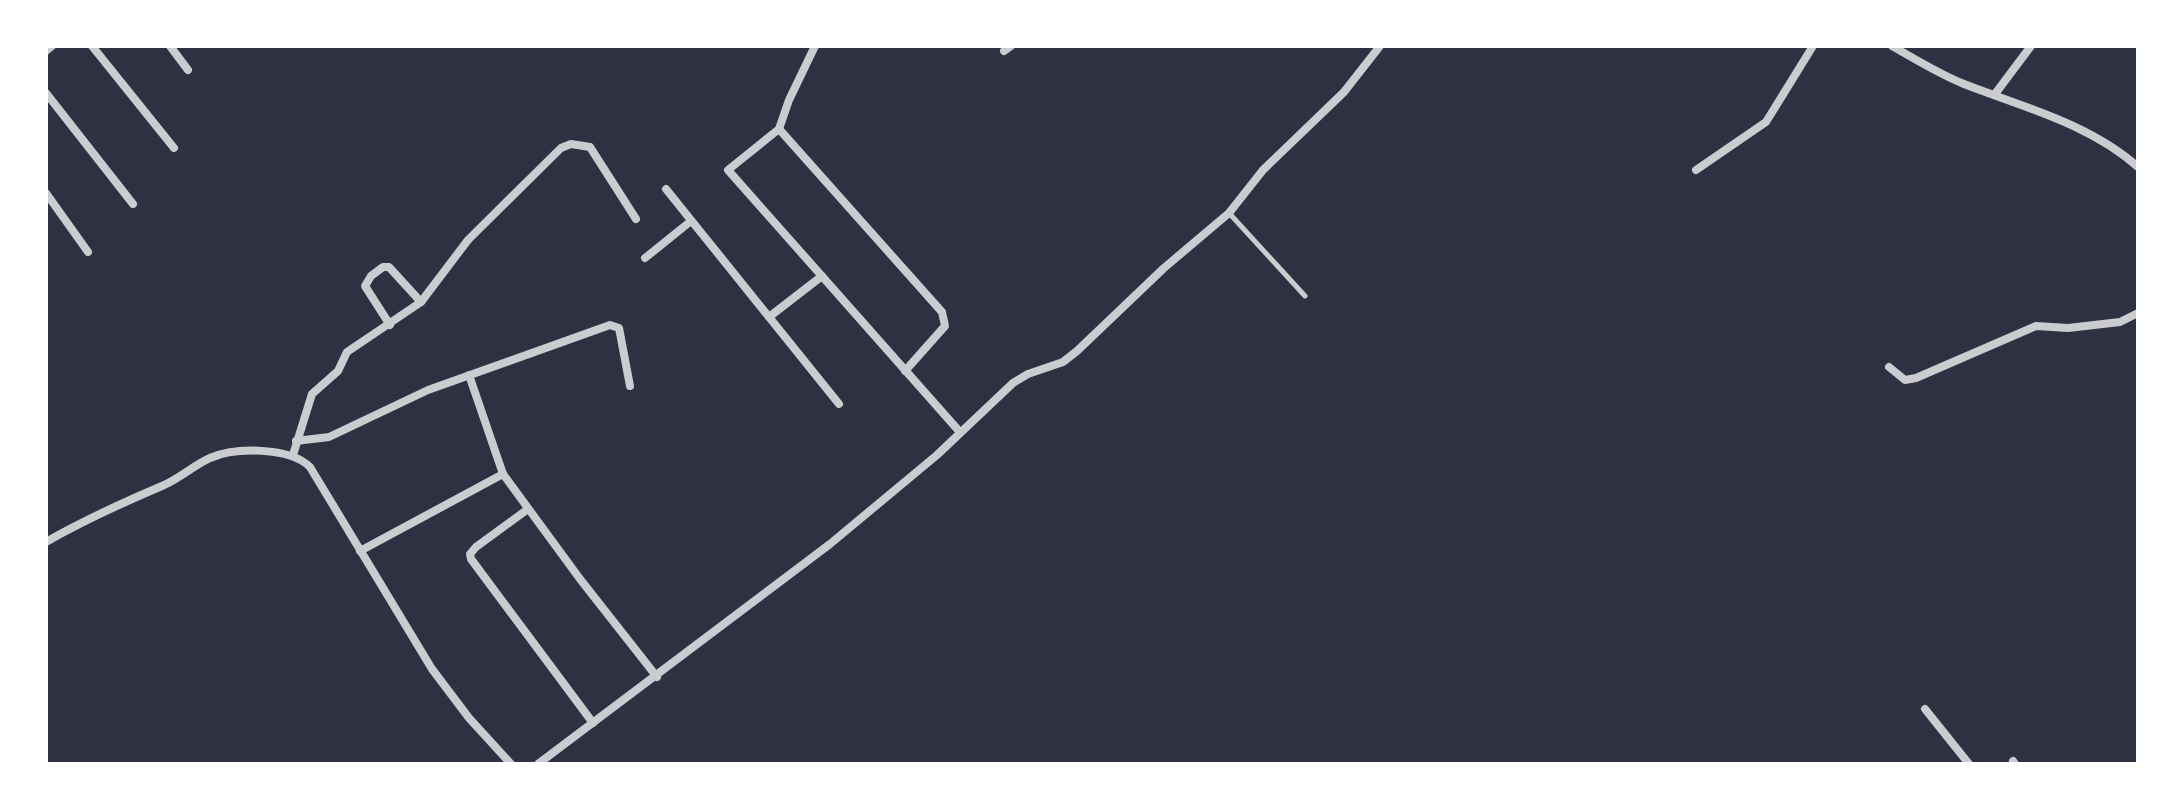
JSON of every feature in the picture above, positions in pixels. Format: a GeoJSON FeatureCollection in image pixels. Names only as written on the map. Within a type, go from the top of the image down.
{"type":"FeatureCollection","features":[{"type":"Feature","properties":{"kind":"street"},"geometry":{"type":"LineString","coordinates":[[46,51],[52,46]]}},
{"type":"Feature","properties":{"kind":"street"},"geometry":{"type":"LineString","coordinates":[[92,46],[174,148]]}},
{"type":"Feature","properties":{"kind":"street"},"geometry":{"type":"LineString","coordinates":[[170,46],[188,70]]}},
{"type":"Feature","properties":{"kind":"street"},"geometry":{"type":"LineString","coordinates":[[815,46],[779,129],[728,170],[959,431]]}},
{"type":"Feature","properties":{"kind":"street"},"geometry":{"type":"LineString","coordinates":[[538,764],[830,544],[912,476],[1020,378],[1069,358],[1164,268],[1229,213],[1263,170],[1344,92],[1380,46]]}},
{"type":"Feature","properties":{"kind":"street"},"geometry":{"type":"LineString","coordinates":[[1696,170],[1766,122],[1813,46]]}},
{"type":"Feature","properties":{"kind":"street"},"geometry":{"type":"LineString","coordinates":[[1892,46],[1962,83],[2095,137],[2120,151],[2138,167]]}},
{"type":"Feature","properties":{"kind":"street"},"geometry":{"type":"LineString","coordinates":[[1995,94],[2031,46]]}},
{"type":"Feature","properties":{"kind":"street"},"geometry":{"type":"LineString","coordinates":[[46,93],[133,204]]}},
{"type":"Feature","properties":{"kind":"street"},"geometry":{"type":"LineString","coordinates":[[779,129],[942,312],[945,326],[905,371]]}},
{"type":"Feature","properties":{"kind":"street"},"geometry":{"type":"LineString","coordinates":[[293,455],[317,387],[338,371],[351,349],[421,302],[468,240],[552,156],[571,144],[590,147],[636,219]]}},
{"type":"Feature","properties":{"kind":"street"},"geometry":{"type":"LineString","coordinates":[[666,189],[839,404]]}},
{"type":"Feature","properties":{"kind":"street"},"geometry":{"type":"LineString","coordinates":[[46,193],[88,252]]}},
{"type":"Feature","properties":{"kind":"street"},"geometry":{"type":"LineString","coordinates":[[645,258],[691,221]]}},
{"type":"Feature","properties":{"kind":"street"},"geometry":{"type":"LineString","coordinates":[[390,325],[365,286],[371,276],[383,267],[389,267],[421,302]]}},
{"type":"Feature","properties":{"kind":"street"},"geometry":{"type":"LineString","coordinates":[[769,317],[822,276]]}},
{"type":"Feature","properties":{"kind":"street"},"geometry":{"type":"LineString","coordinates":[[1889,367],[1905,380],[1916,378],[2036,326],[2068,328],[2120,322],[2138,313]]}},
{"type":"Feature","properties":{"kind":"street"},"geometry":{"type":"LineString","coordinates":[[296,441],[329,437],[396,403],[610,325],[619,328],[630,386]]}},
{"type":"Feature","properties":{"kind":"street"},"geometry":{"type":"LineString","coordinates":[[469,375],[503,474],[657,677]]}},
{"type":"Feature","properties":{"kind":"street"},"geometry":{"type":"LineString","coordinates":[[46,542],[103,510],[162,486],[210,458],[251,451],[293,455],[310,467],[447,691],[511,764]]}},
{"type":"Feature","properties":{"kind":"street"},"geometry":{"type":"LineString","coordinates":[[360,551],[503,474]]}},
{"type":"Feature","properties":{"kind":"street"},"geometry":{"type":"LineString","coordinates":[[528,509],[476,547],[470,554],[471,559],[593,723]]}},
{"type":"Feature","properties":{"kind":"street"},"geometry":{"type":"LineString","coordinates":[[1925,709],[1969,764]]}},
{"type":"Feature","properties":{"kind":"lane"},"geometry":{"type":"LineString","coordinates":[[1229,213],[1305,296]]}}]}
